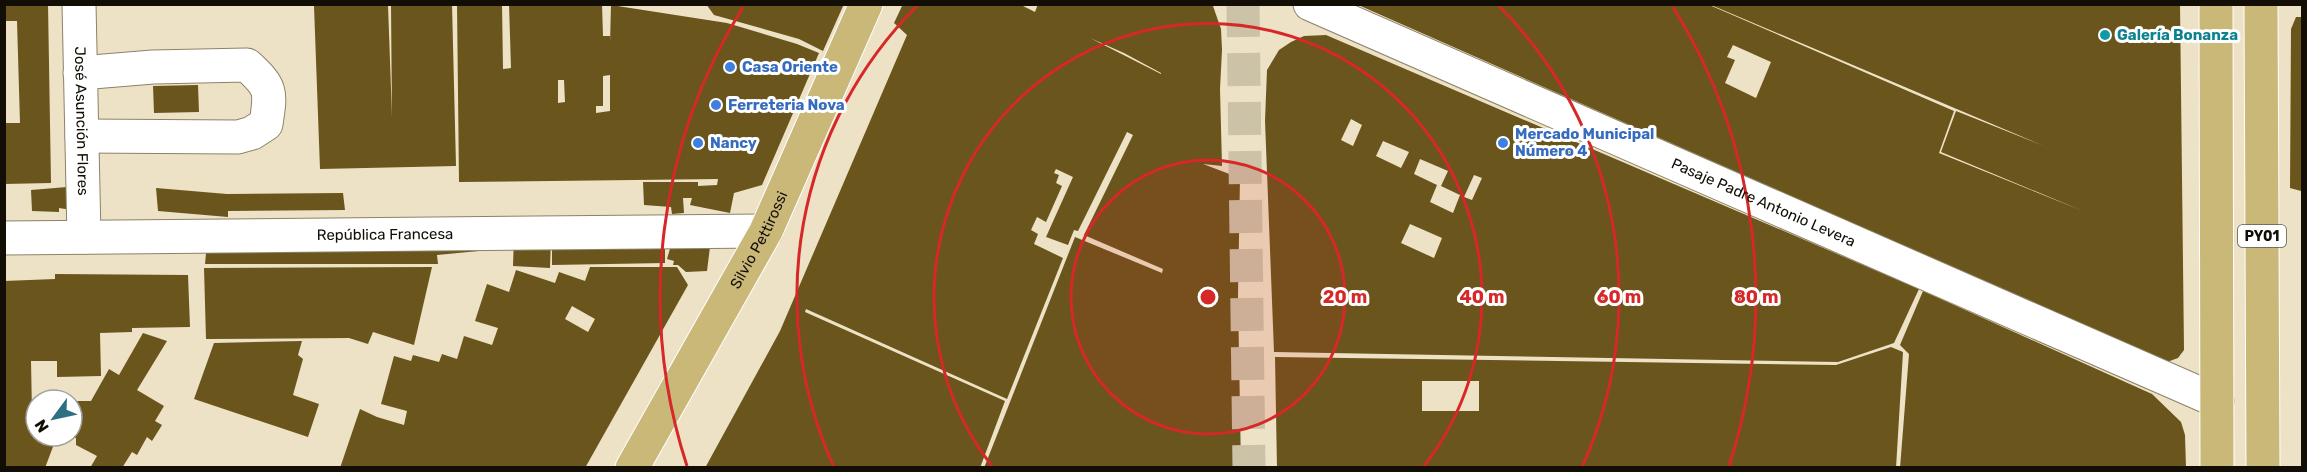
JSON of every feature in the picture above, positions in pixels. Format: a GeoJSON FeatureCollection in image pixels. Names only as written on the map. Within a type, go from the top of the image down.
{"type":"FeatureCollection","features":[{"type":"Feature","properties":{"kind":"main road","name":"Silvio Pettirossi"},"geometry":{"type":"LineString","coordinates":[[633,468],[766,231],[866,4]]}},
{"type":"Feature","properties":{"kind":"main road","name":"PY01"},"geometry":{"type":"LineString","coordinates":[[2216,4],[2217,468]]}},
{"type":"Feature","properties":{"kind":"main road","name":"PY01"},"geometry":{"type":"LineString","coordinates":[[2261,4],[2263,468]]}},
{"type":"Feature","properties":{"kind":"street","name":"José Asunción Flores"},"geometry":{"type":"LineString","coordinates":[[79,4],[84,237]]}},
{"type":"Feature","properties":{"kind":"street","name":"Pasaje Padre Antonio Levera"},"geometry":{"type":"LineString","coordinates":[[1310,4],[2217,401]]}},
{"type":"Feature","properties":{"kind":"street"},"geometry":{"type":"LineString","coordinates":[[80,73],[153,67],[247,65],[265,82],[270,100],[266,124],[252,133],[238,137],[82,136]]}},
{"type":"Feature","properties":{"kind":"street","name":"República Francesa"},"geometry":{"type":"LineString","coordinates":[[4,238],[766,231]]}},
{"type":"Feature","properties":{"kind":"building"},"geometry":{"type":"Polygon","coordinates":[[[4,4],[48,4],[51,183],[4,184],[4,123],[20,123],[17,21],[4,21],[4,4]]]}},
{"type":"Feature","properties":{"kind":"building"},"geometry":{"type":"Polygon","coordinates":[[[391,4],[452,4],[456,166],[320,169],[314,6],[388,5],[392,117],[391,4]]]}},
{"type":"Feature","properties":{"kind":"building"},"geometry":{"type":"Polygon","coordinates":[[[457,4],[502,4],[503,69],[511,68],[509,4],[602,4],[603,36],[610,36],[610,43],[611,5],[727,23],[819,53],[762,185],[734,193],[730,213],[690,205],[692,198],[683,198],[684,213],[672,214],[671,207],[644,205],[643,182],[698,182],[698,186],[717,185],[718,179],[459,182],[457,4]],[[610,75],[603,76],[603,106],[596,106],[596,113],[610,111],[610,75]],[[558,80],[558,103],[565,102],[564,80],[558,80]]]}},
{"type":"Feature","properties":{"kind":"building"},"geometry":{"type":"Polygon","coordinates":[[[706,4],[844,4],[823,51],[799,39],[714,15],[706,4]]]}},
{"type":"Feature","properties":{"kind":"building"},"geometry":{"type":"Polygon","coordinates":[[[903,4],[1019,4],[1035,12],[1038,4],[1212,4],[1221,29],[1222,166],[1203,164],[1240,178],[1238,296],[1241,468],[984,468],[1075,237],[1162,273],[1163,269],[1084,235],[1133,135],[1127,132],[1078,231],[1074,230],[1068,245],[1046,237],[1073,177],[1056,169],[1054,173],[1059,175],[1056,183],[1062,186],[1046,222],[1037,217],[1031,230],[1038,234],[1034,244],[1063,258],[1007,399],[806,309],[805,312],[1005,401],[980,468],[705,468],[780,331],[907,35],[894,23],[903,4]],[[1090,38],[1161,74],[1161,73],[1090,38]]]}},
{"type":"Feature","properties":{"kind":"building"},"geometry":{"type":"Polygon","coordinates":[[[1356,4],[1707,4],[1954,111],[1939,153],[2083,211],[1941,152],[1956,111],[2044,146],[1711,5],[2180,4],[2184,350],[2178,358],[2167,362],[1356,4]],[[1733,45],[1727,57],[1735,60],[1725,83],[1756,98],[1771,62],[1733,45]]]}},
{"type":"Feature","properties":{"kind":"building"},"geometry":{"type":"Polygon","coordinates":[[[2296,17],[2302,17],[2301,191],[2290,188],[2291,29],[2296,17]]]}},
{"type":"Feature","properties":{"kind":"building"},"geometry":{"type":"Polygon","coordinates":[[[1326,35],[1919,289],[1894,343],[1838,362],[1274,352],[1265,121],[1267,70],[1279,50],[1304,36],[1326,35]],[[1351,119],[1341,140],[1353,146],[1362,125],[1351,119]],[[1383,141],[1376,156],[1401,168],[1409,152],[1383,141]],[[1420,159],[1414,174],[1437,185],[1430,202],[1453,213],[1460,195],[1441,186],[1448,171],[1420,159]],[[1474,175],[1464,197],[1472,200],[1482,178],[1474,175]],[[1410,224],[1401,243],[1434,258],[1442,238],[1410,224]]]}},
{"type":"Feature","properties":{"kind":"building"},"geometry":{"type":"Polygon","coordinates":[[[198,85],[199,112],[154,113],[153,86],[198,85]]]}},
{"type":"Feature","properties":{"kind":"building"},"geometry":{"type":"Polygon","coordinates":[[[79,186],[78,211],[59,208],[59,212],[32,211],[31,190],[79,186]]]}},
{"type":"Feature","properties":{"kind":"building"},"geometry":{"type":"Polygon","coordinates":[[[156,188],[227,194],[343,193],[345,210],[228,211],[228,217],[158,211],[156,188]]]}},
{"type":"Feature","properties":{"kind":"building"},"geometry":{"type":"Polygon","coordinates":[[[514,236],[551,238],[550,268],[513,266],[514,236]]]}},
{"type":"Feature","properties":{"kind":"building"},"geometry":{"type":"Polygon","coordinates":[[[552,239],[665,239],[665,263],[552,265],[552,239]]]}},
{"type":"Feature","properties":{"kind":"building"},"geometry":{"type":"Polygon","coordinates":[[[672,242],[710,247],[707,271],[686,272],[678,265],[673,265],[674,261],[667,259],[672,242]]]}},
{"type":"Feature","properties":{"kind":"building"},"geometry":{"type":"Polygon","coordinates":[[[207,243],[500,249],[437,255],[438,264],[205,264],[207,243]]]}},
{"type":"Feature","properties":{"kind":"building"},"geometry":{"type":"Polygon","coordinates":[[[432,267],[414,345],[373,332],[368,344],[349,338],[206,339],[204,268],[432,267]]]}},
{"type":"Feature","properties":{"kind":"building"},"geometry":{"type":"Polygon","coordinates":[[[590,267],[677,267],[688,285],[585,468],[340,468],[360,409],[404,425],[407,411],[381,404],[394,356],[411,361],[413,355],[439,362],[442,354],[457,359],[464,336],[492,345],[498,328],[475,321],[487,284],[509,292],[516,270],[555,283],[559,272],[585,281],[590,267]],[[572,306],[565,319],[588,332],[595,319],[572,306]]]}},
{"type":"Feature","properties":{"kind":"building"},"geometry":{"type":"Polygon","coordinates":[[[55,274],[188,275],[190,327],[132,328],[132,332],[100,333],[101,376],[57,377],[57,361],[31,361],[32,388],[24,388],[24,448],[52,448],[45,468],[4,468],[4,281],[55,279],[55,274]]]}},
{"type":"Feature","properties":{"kind":"building"},"geometry":{"type":"Polygon","coordinates":[[[1923,291],[2152,394],[2181,422],[2185,435],[2186,468],[1900,468],[1909,354],[1900,345],[1923,291]]]}},
{"type":"Feature","properties":{"kind":"building"},"geometry":{"type":"Polygon","coordinates":[[[143,333],[167,341],[137,390],[164,406],[155,421],[162,425],[152,441],[147,437],[137,455],[132,452],[122,468],[90,468],[97,456],[82,448],[84,448],[84,401],[91,401],[109,369],[119,375],[143,333]]]}},
{"type":"Feature","properties":{"kind":"building"},"geometry":{"type":"Polygon","coordinates":[[[302,341],[298,355],[303,359],[293,395],[319,404],[308,437],[194,399],[214,343],[302,341]]]}},
{"type":"Feature","properties":{"kind":"building"},"geometry":{"type":"Polygon","coordinates":[[[1891,347],[1903,352],[1896,468],[1277,468],[1275,357],[1836,365],[1891,347]],[[1422,381],[1422,411],[1479,411],[1479,381],[1422,381]]]}},
{"type":"Feature","properties":{"kind":"tunnel"},"geometry":{"type":"LineString","coordinates":[[1243,4],[1249,468]]}},
{"type":"Feature","properties":{"kind":"place","name":"Galería Bonanza"},"geometry":{"type":"Point","coordinates":[2105,35]}},
{"type":"Feature","properties":{"kind":"place","name":"Casa Oriente"},"geometry":{"type":"Point","coordinates":[730,67]}},
{"type":"Feature","properties":{"kind":"place","name":"Ferreteria Nova"},"geometry":{"type":"Point","coordinates":[716,105]}},
{"type":"Feature","properties":{"kind":"place","name":"Nancy"},"geometry":{"type":"Point","coordinates":[698,143]}},
{"type":"Feature","properties":{"kind":"place","name":"Mercado Municipal Número 4"},"geometry":{"type":"Point","coordinates":[1503,143]}}]}
